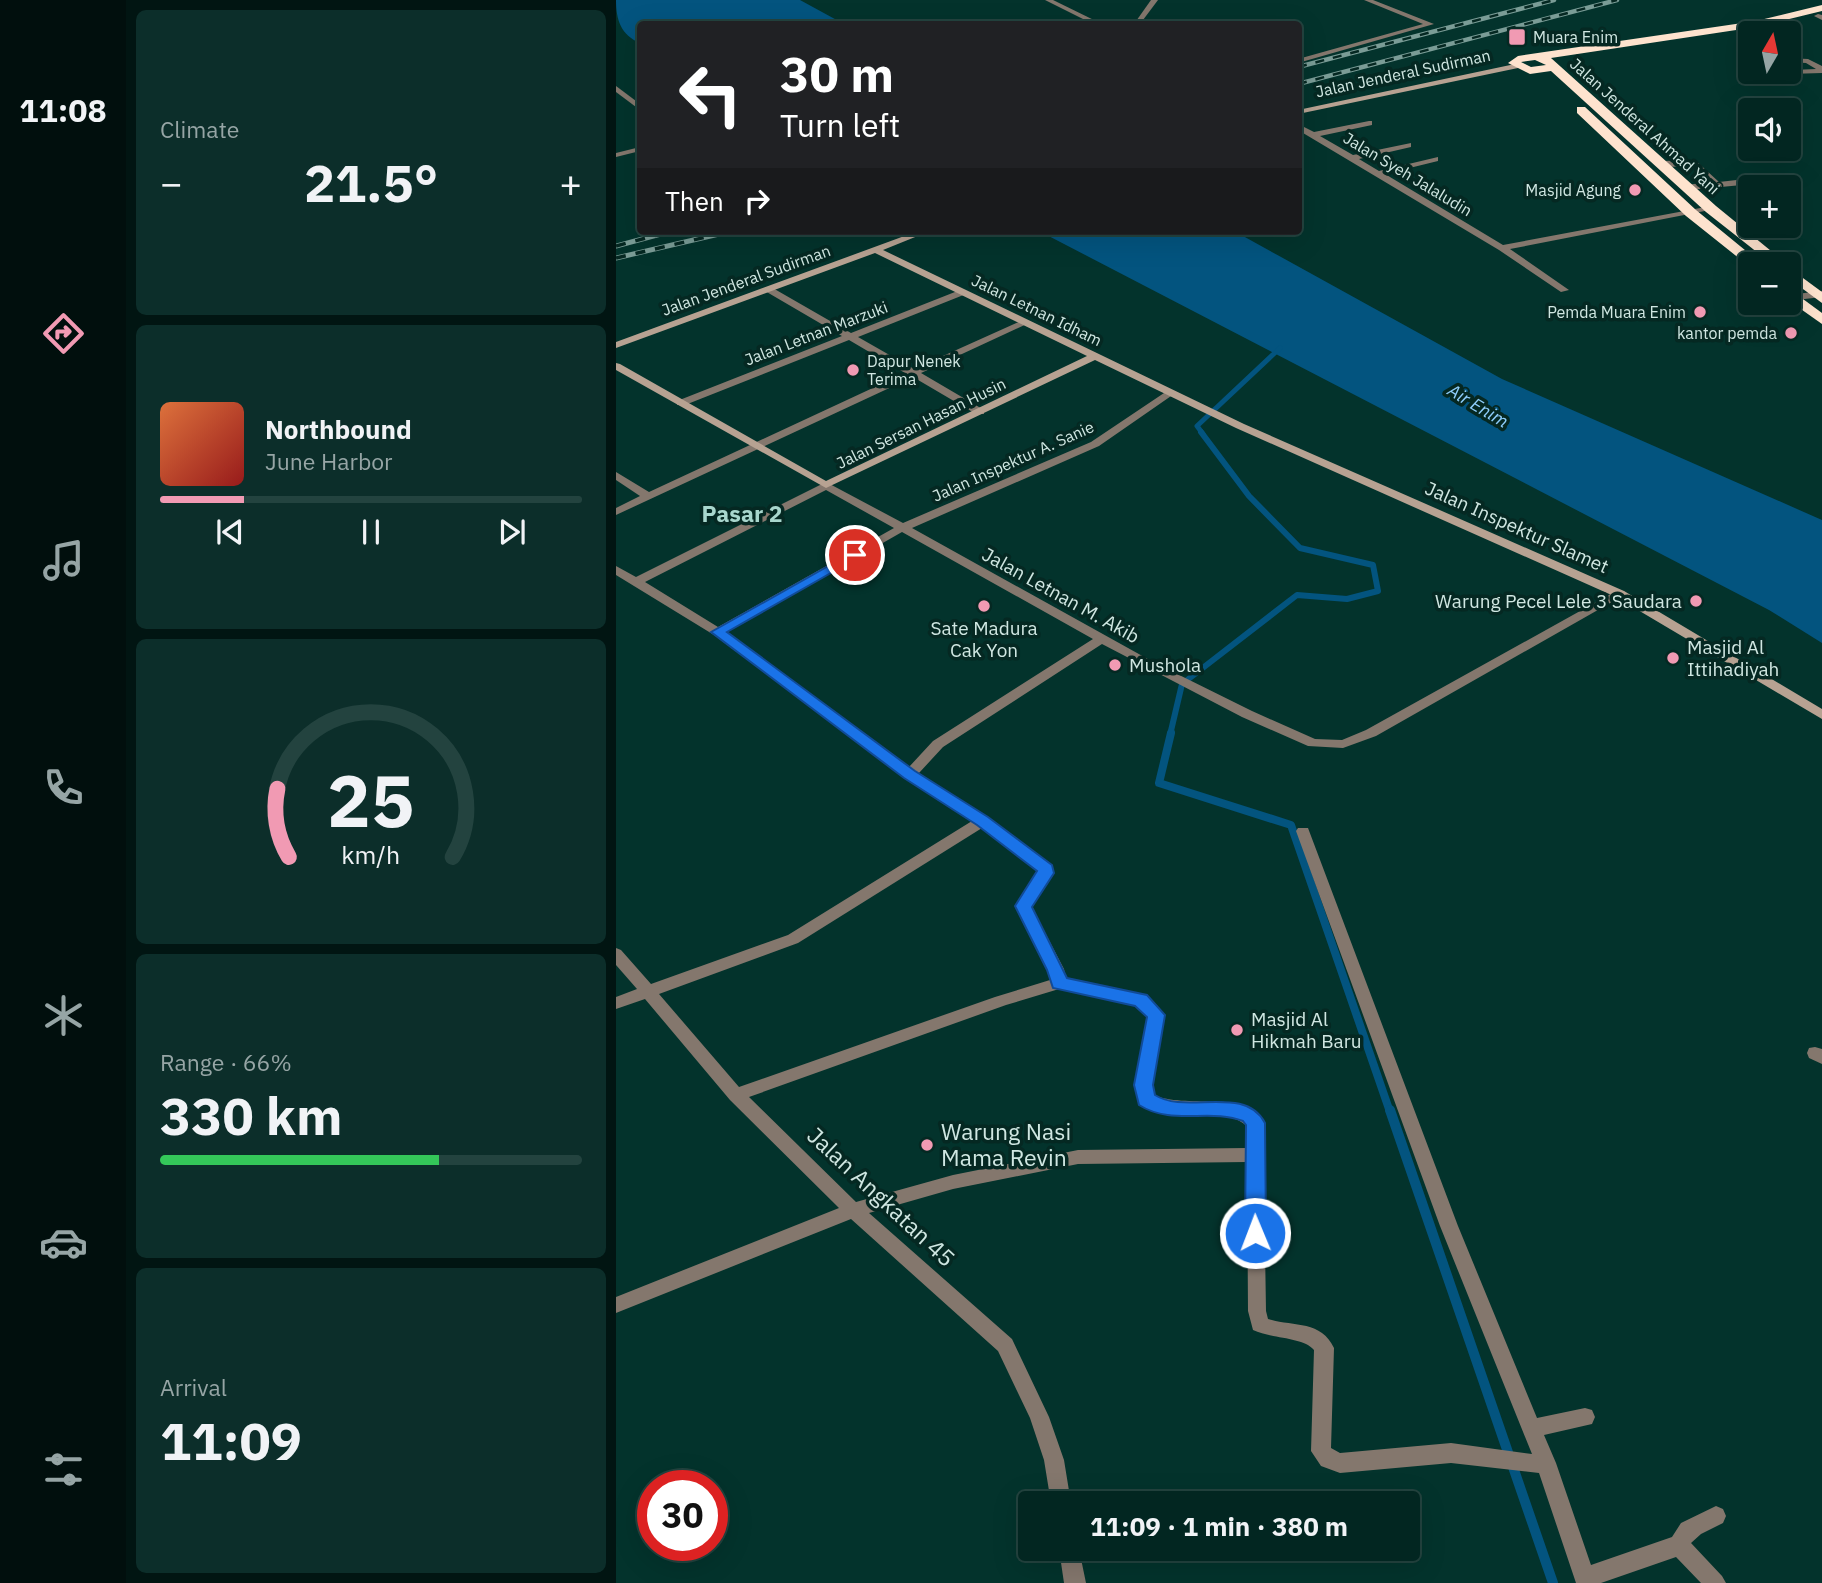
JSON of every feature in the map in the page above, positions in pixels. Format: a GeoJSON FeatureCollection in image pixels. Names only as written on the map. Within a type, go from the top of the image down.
{"type":"FeatureCollection","features":[{"type":"Feature","properties":{"kind":"highway"},"geometry":{"type":"LineString","coordinates":[[1821,14],[1768,29],[1549,67],[1515,66],[1518,59],[1821,14]]}},
{"type":"Feature","properties":{"kind":"highway"},"geometry":{"type":"LineString","coordinates":[[1535,57],[1549,67]]}},
{"type":"Feature","properties":{"kind":"highway","name":"Jalan Jenderal Ahmad Yani"},"geometry":{"type":"LineString","coordinates":[[1549,67],[1664,164],[1711,209],[1765,252]]}},
{"type":"Feature","properties":{"kind":"highway","name":"Jalan Jenderal Ahmad Yani"},"geometry":{"type":"LineString","coordinates":[[1549,67],[1691,213],[1740,252]]}},
{"type":"Feature","properties":{"kind":"highway"},"geometry":{"type":"LineString","coordinates":[[1801,281],[1820,296]]}},
{"type":"Feature","properties":{"kind":"highway"},"geometry":{"type":"LineString","coordinates":[[1801,302],[1822,320]]}},
{"type":"Feature","properties":{"kind":"main road","name":"Jalan Jenderal Sudirman"},"geometry":{"type":"LineString","coordinates":[[1302,111],[1515,66]]}},
{"type":"Feature","properties":{"kind":"main road","name":"Jalan Jenderal Sudirman"},"geometry":{"type":"LineString","coordinates":[[616,345],[915,235]]}},
{"type":"Feature","properties":{"kind":"main road","name":"Jalan Letnan Idham"},"geometry":{"type":"LineString","coordinates":[[876,250],[1184,399]]}},
{"type":"Feature","properties":{"kind":"main road","name":"Jalan Sersan Hasan Husin"},"geometry":{"type":"LineString","coordinates":[[616,366],[752,446],[826,485],[1095,356]]}},
{"type":"Feature","properties":{"kind":"main road","name":"Jalan Inspektur Slamet"},"geometry":{"type":"LineString","coordinates":[[1184,399],[1620,594],[1822,715]]}},
{"type":"Feature","properties":{"kind":"street"},"geometry":{"type":"LineString","coordinates":[[1048,0],[1091,21]]}},
{"type":"Feature","properties":{"kind":"street"},"geometry":{"type":"LineString","coordinates":[[1139,21],[1155,0]]}},
{"type":"Feature","properties":{"kind":"street"},"geometry":{"type":"LineString","coordinates":[[1302,60],[1430,23],[1367,0]]}},
{"type":"Feature","properties":{"kind":"street"},"geometry":{"type":"LineString","coordinates":[[1801,61],[1808,61],[1822,70]]}},
{"type":"Feature","properties":{"kind":"street"},"geometry":{"type":"LineString","coordinates":[[1801,71],[1822,70]]}},
{"type":"Feature","properties":{"kind":"street"},"geometry":{"type":"LineString","coordinates":[[616,88],[637,106]]}},
{"type":"Feature","properties":{"kind":"street"},"geometry":{"type":"LineString","coordinates":[[1313,135],[1369,123]]}},
{"type":"Feature","properties":{"kind":"street","name":"Jalan Syeh Jalaludin"},"geometry":{"type":"LineString","coordinates":[[1302,128],[1502,248],[1564,290]]}},
{"type":"Feature","properties":{"kind":"street"},"geometry":{"type":"LineString","coordinates":[[1352,158],[1408,145]]}},
{"type":"Feature","properties":{"kind":"street"},"geometry":{"type":"LineString","coordinates":[[616,155],[637,150]]}},
{"type":"Feature","properties":{"kind":"street"},"geometry":{"type":"LineString","coordinates":[[1376,174],[1435,159]]}},
{"type":"Feature","properties":{"kind":"street"},"geometry":{"type":"LineString","coordinates":[[1664,164],[1695,163],[1718,184]]}},
{"type":"Feature","properties":{"kind":"street"},"geometry":{"type":"LineString","coordinates":[[1689,187],[1738,182]]}},
{"type":"Feature","properties":{"kind":"street"},"geometry":{"type":"LineString","coordinates":[[1502,248],[1711,209]]}},
{"type":"Feature","properties":{"kind":"street"},"geometry":{"type":"LineString","coordinates":[[768,289],[980,412]]}},
{"type":"Feature","properties":{"kind":"street","name":"Jalan Letnan Marzuki"},"geometry":{"type":"LineString","coordinates":[[681,403],[963,292]]}},
{"type":"Feature","properties":{"kind":"street"},"geometry":{"type":"LineString","coordinates":[[1801,295],[1820,296]]}},
{"type":"Feature","properties":{"kind":"street"},"geometry":{"type":"LineString","coordinates":[[616,512],[752,446],[1026,322]]}},
{"type":"Feature","properties":{"kind":"street","name":"Jalan Inspektur A. Sanie"},"geometry":{"type":"LineString","coordinates":[[718,632],[900,529],[1095,444],[1170,392]]}},
{"type":"Feature","properties":{"kind":"street"},"geometry":{"type":"LineString","coordinates":[[616,475],[649,497]]}},
{"type":"Feature","properties":{"kind":"street"},"geometry":{"type":"LineString","coordinates":[[636,582],[826,485]]}},
{"type":"Feature","properties":{"kind":"street","name":"Jalan Letnan M. Akib"},"geometry":{"type":"LineString","coordinates":[[826,485],[900,529],[1150,666],[1312,743],[1343,744],[1371,733],[1620,594]]}},
{"type":"Feature","properties":{"kind":"street"},"geometry":{"type":"LineString","coordinates":[[616,570],[718,632],[910,774],[982,821],[1046,869],[1046,873],[1023,906],[1056,970],[1059,983]]}},
{"type":"Feature","properties":{"kind":"street"},"geometry":{"type":"LineString","coordinates":[[910,774],[938,744],[1102,639]]}},
{"type":"Feature","properties":{"kind":"street"},"geometry":{"type":"LineString","coordinates":[[616,1003],[793,939],[982,821]]}},
{"type":"Feature","properties":{"kind":"street"},"geometry":{"type":"LineString","coordinates":[[1303,831],[1449,1226],[1531,1429],[1540,1463],[1586,1581],[1679,1545]]}},
{"type":"Feature","properties":{"kind":"street","name":"Jalan Angkatan 45"},"geometry":{"type":"LineString","coordinates":[[616,954],[736,1095],[853,1210],[1005,1345],[1040,1417],[1054,1460],[1059,1491]]}},
{"type":"Feature","properties":{"kind":"street"},"geometry":{"type":"LineString","coordinates":[[736,1095],[1059,983],[1140,1000],[1156,1015],[1143,1085],[1146,1099],[1155,1105],[1173,1109],[1239,1111],[1250,1116],[1255,1123],[1257,1311],[1260,1324],[1272,1331],[1309,1334],[1319,1338],[1324,1348],[1321,1451],[1328,1459],[1340,1462],[1451,1453],[1540,1463]]}},
{"type":"Feature","properties":{"kind":"street"},"geometry":{"type":"LineString","coordinates":[[616,1305],[853,1210],[953,1182],[1078,1157],[1254,1155]]}},
{"type":"Feature","properties":{"kind":"street"},"geometry":{"type":"LineString","coordinates":[[1531,1429],[1586,1417]]}},
{"type":"Feature","properties":{"kind":"street"},"geometry":{"type":"LineString","coordinates":[[1679,1545],[1681,1536],[1688,1530],[1716,1516]]}},
{"type":"Feature","properties":{"kind":"street"},"geometry":{"type":"LineString","coordinates":[[1679,1545],[1714,1583]]}},
{"type":"Feature","properties":{"kind":"street"},"geometry":{"type":"LineString","coordinates":[[1071,1561],[1075,1583]]}},
{"type":"Feature","properties":{"kind":"water"},"geometry":{"type":"Polygon","coordinates":[[[616,0],[800,0],[838,21],[637,21],[637,42],[624,31],[617,14],[616,0]]]}},
{"type":"Feature","properties":{"kind":"water","name":"Air Enim"},"geometry":{"type":"Polygon","coordinates":[[[1047,235],[1241,235],[1502,379],[1822,520],[1822,643],[1769,610],[1047,235]]]}},
{"type":"Feature","properties":{"kind":"waterway"},"geometry":{"type":"LineString","coordinates":[[1203,434],[1197,426],[1280,348]]}},
{"type":"Feature","properties":{"kind":"waterway"},"geometry":{"type":"LineString","coordinates":[[1170,735],[1182,684],[1297,595],[1347,599],[1378,591],[1373,565],[1300,548],[1249,496],[1201,432]]}},
{"type":"Feature","properties":{"kind":"waterway"},"geometry":{"type":"LineString","coordinates":[[1171,733],[1159,783],[1291,825],[1390,1112]]}},
{"type":"Feature","properties":{"kind":"waterway"},"geometry":{"type":"LineString","coordinates":[[1390,1110],[1553,1583]]}},
{"type":"Feature","properties":{"kind":"railway"},"geometry":{"type":"LineString","coordinates":[[1302,66],[1554,0]]}},
{"type":"Feature","properties":{"kind":"railway"},"geometry":{"type":"LineString","coordinates":[[1302,83],[1617,0]]}},
{"type":"Feature","properties":{"kind":"railway"},"geometry":{"type":"LineString","coordinates":[[616,246],[657,235]]}},
{"type":"Feature","properties":{"kind":"railway"},"geometry":{"type":"LineString","coordinates":[[616,258],[715,235]]}},
{"type":"Feature","properties":{"kind":"place","name":"Muara Enim"},"geometry":{"type":"Point","coordinates":[1517,37]}},
{"type":"Feature","properties":{"kind":"place","name":"Masjid Agung"},"geometry":{"type":"Point","coordinates":[1635,190]}},
{"type":"Feature","properties":{"kind":"place","name":"Pemda Muara Enim"},"geometry":{"type":"Point","coordinates":[1700,312]}},
{"type":"Feature","properties":{"kind":"place","name":"kantor pemda"},"geometry":{"type":"Point","coordinates":[1791,333]}},
{"type":"Feature","properties":{"kind":"place","name":"Dapur Nenek Terima"},"geometry":{"type":"Point","coordinates":[853,370]}},
{"type":"Feature","properties":{"kind":"place","name":"Warung Pecel Lele 3 Saudara"},"geometry":{"type":"Point","coordinates":[1696,601]}},
{"type":"Feature","properties":{"kind":"place","name":"Sate Madura Cak Yon"},"geometry":{"type":"Point","coordinates":[984,606]}},
{"type":"Feature","properties":{"kind":"place","name":"Masjid Al Ittihadiyah"},"geometry":{"type":"Point","coordinates":[1673,658]}},
{"type":"Feature","properties":{"kind":"place","name":"Mushola"},"geometry":{"type":"Point","coordinates":[1115,665]}},
{"type":"Feature","properties":{"kind":"place","name":"Masjid Al Hikmah Baru"},"geometry":{"type":"Point","coordinates":[1237,1030]}},
{"type":"Feature","properties":{"kind":"place","name":"Warung Nasi Mama Revin"},"geometry":{"type":"Point","coordinates":[927,1145]}},
{"type":"Feature","properties":{"kind":"district","name":"Pasar 2"},"geometry":{"type":"Point","coordinates":[742,514]}},
{"type":"Feature","properties":{"kind":"route"},"geometry":{"type":"LineString","coordinates":[[855,555],[718,632],[910,774],[982,821],[1046,869],[1046,873],[1023,906],[1056,970],[1059,983],[1140,1000],[1156,1015],[1143,1085],[1146,1099],[1155,1105],[1173,1109],[1239,1111],[1250,1116],[1255,1123],[1255,1233]]}}]}
